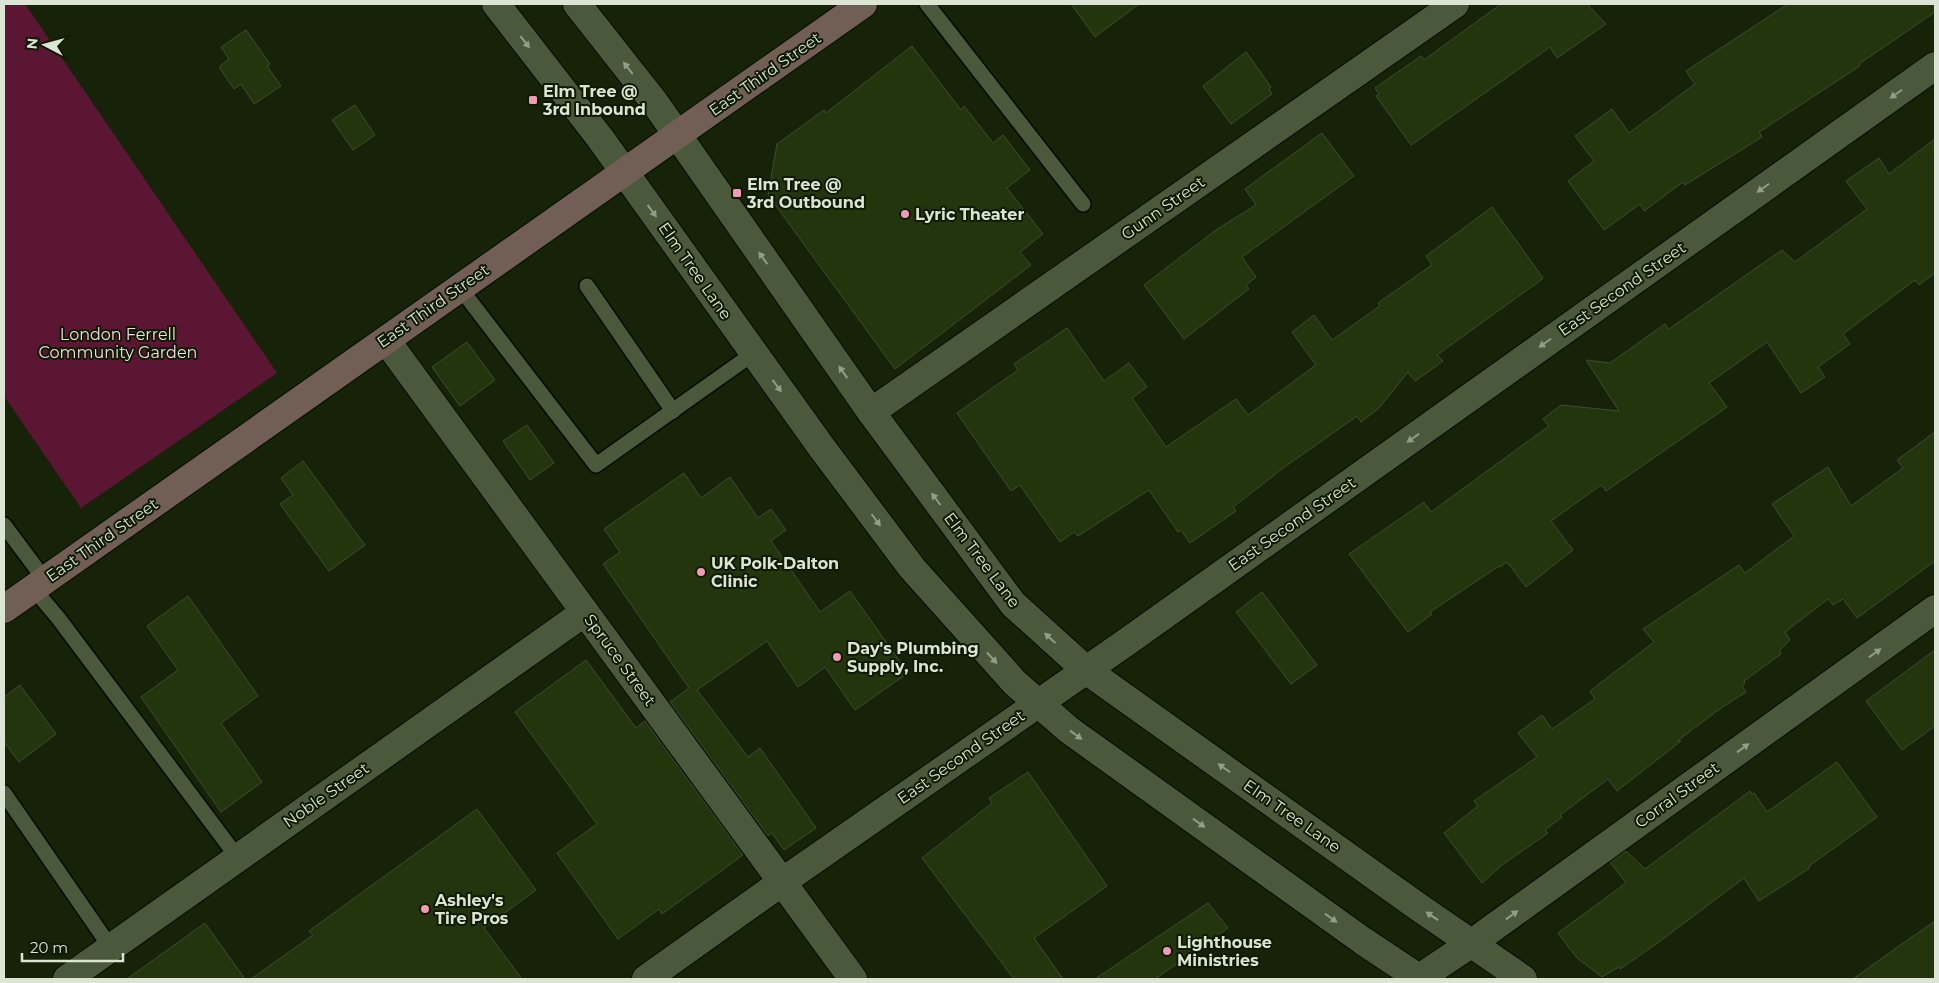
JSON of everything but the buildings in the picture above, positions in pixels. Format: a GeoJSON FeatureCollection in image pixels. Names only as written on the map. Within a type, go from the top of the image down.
{"type":"FeatureCollection","features":[{"type":"Feature","properties":{"kind":"main road","name":"East Third Street"},"geometry":{"type":"LineString","coordinates":[[4,609],[863,4]]}},
{"type":"Feature","properties":{"kind":"street","name":"Elm Tree Lane"},"geometry":{"type":"LineString","coordinates":[[496,4],[600,138],[822,448],[912,568],[962,624],[1038,704],[1077,735],[1419,979]]}},
{"type":"Feature","properties":{"kind":"street","name":"Elm Tree Lane"},"geometry":{"type":"LineString","coordinates":[[577,4],[655,104],[871,412],[1014,604],[1086,670],[1417,906],[1523,979]]}},
{"type":"Feature","properties":{"kind":"street","name":"Gunn Street"},"geometry":{"type":"LineString","coordinates":[[871,412],[1451,5]]}},
{"type":"Feature","properties":{"kind":"street","name":"East Second Street"},"geometry":{"type":"LineString","coordinates":[[646,979],[1038,704],[1935,66]]}},
{"type":"Feature","properties":{"kind":"street","name":"Spruce Street"},"geometry":{"type":"LineString","coordinates":[[386,340],[853,979]]}},
{"type":"Feature","properties":{"kind":"street","name":"Corral Street"},"geometry":{"type":"LineString","coordinates":[[1419,979],[1472,943],[1935,610]]}},
{"type":"Feature","properties":{"kind":"street","name":"Noble Street"},"geometry":{"type":"LineString","coordinates":[[67,979],[585,612]]}},
{"type":"Feature","properties":{"kind":"lane"},"geometry":{"type":"LineString","coordinates":[[927,4],[1083,204]]}},
{"type":"Feature","properties":{"kind":"lane"},"geometry":{"type":"LineString","coordinates":[[587,286],[673,411]]}},
{"type":"Feature","properties":{"kind":"lane"},"geometry":{"type":"LineString","coordinates":[[460,288],[596,465],[754,353]]}},
{"type":"Feature","properties":{"kind":"lane"},"geometry":{"type":"LineString","coordinates":[[4,525],[65,627],[238,858]]}},
{"type":"Feature","properties":{"kind":"lane"},"geometry":{"type":"LineString","coordinates":[[4,793],[111,948]]}},
{"type":"Feature","properties":{"kind":"green space","name":"London Ferrell Community Garden"},"geometry":{"type":"Polygon","coordinates":[[[4,4],[25,4],[277,373],[81,508],[4,396],[4,4]]]}},
{"type":"Feature","properties":{"kind":"place","name":"Elm Tree @ 3rd Inbound"},"geometry":{"type":"Point","coordinates":[533,100]}},
{"type":"Feature","properties":{"kind":"place","name":"Elm Tree @ 3rd Outbound"},"geometry":{"type":"Point","coordinates":[737,193]}},
{"type":"Feature","properties":{"kind":"place","name":"Lyric Theater"},"geometry":{"type":"Point","coordinates":[905,214]}},
{"type":"Feature","properties":{"kind":"place","name":"UK Polk-Dalton Clinic"},"geometry":{"type":"Point","coordinates":[701,572]}},
{"type":"Feature","properties":{"kind":"place","name":"Day's Plumbing Supply, Inc."},"geometry":{"type":"Point","coordinates":[837,657]}},
{"type":"Feature","properties":{"kind":"place","name":"Ashley's Tire Pros"},"geometry":{"type":"Point","coordinates":[425,909]}},
{"type":"Feature","properties":{"kind":"place","name":"Lighthouse Ministries"},"geometry":{"type":"Point","coordinates":[1167,951]}}]}
